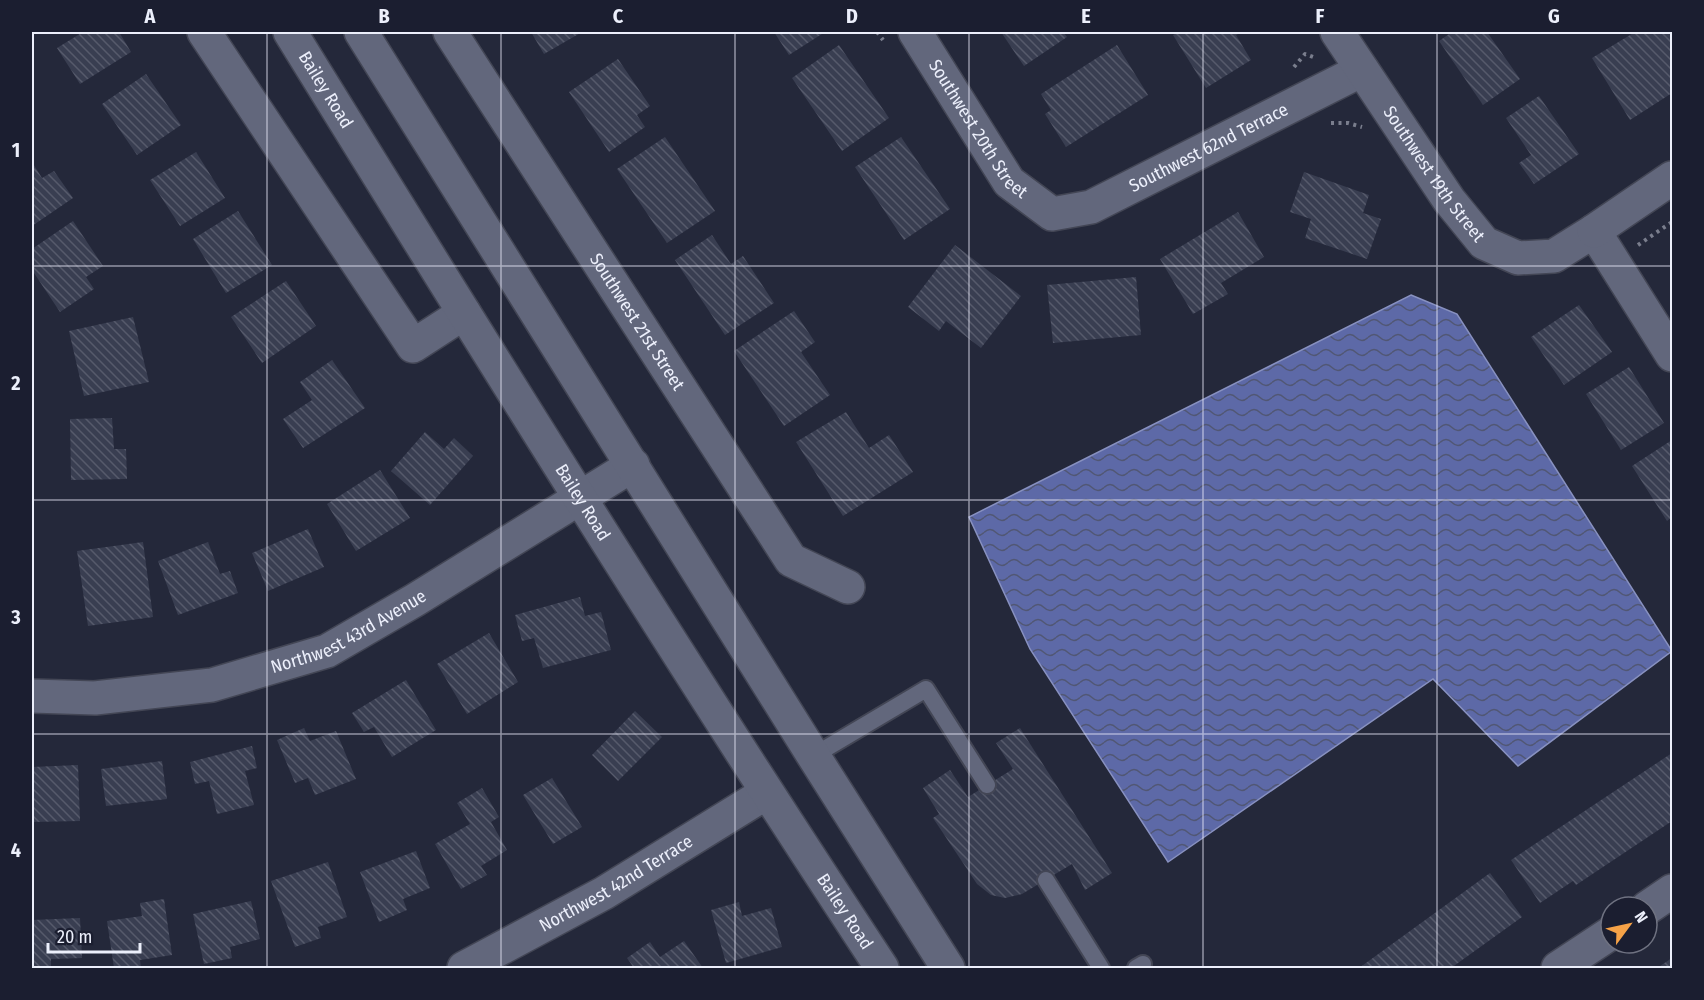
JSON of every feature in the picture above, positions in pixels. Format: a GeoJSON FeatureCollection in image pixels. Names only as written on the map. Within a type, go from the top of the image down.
{"type":"FeatureCollection","features":[{"type":"Feature","properties":{"kind":"street"},"geometry":{"type":"LineString","coordinates":[[204,32],[413,346],[464,313]]}},
{"type":"Feature","properties":{"kind":"street","name":"Bailey Road"},"geometry":{"type":"LineString","coordinates":[[290,32],[766,793],[882,969]]}},
{"type":"Feature","properties":{"kind":"street"},"geometry":{"type":"LineString","coordinates":[[361,32],[948,969]]}},
{"type":"Feature","properties":{"kind":"street","name":"Southwest 21st Street"},"geometry":{"type":"LineString","coordinates":[[450,32],[791,560],[848,587]]}},
{"type":"Feature","properties":{"kind":"street","name":"Southwest 20th Street"},"geometry":{"type":"LineString","coordinates":[[915,32],[1009,182],[1052,214]]}},
{"type":"Feature","properties":{"kind":"street","name":"Southwest 19th Street"},"geometry":{"type":"LineString","coordinates":[[1337,32],[1347,77],[1484,243],[1518,258],[1554,256],[1672,178]]}},
{"type":"Feature","properties":{"kind":"street","name":"Southwest 62nd Terrace"},"geometry":{"type":"LineString","coordinates":[[1052,214],[1091,207],[1347,77]]}},
{"type":"Feature","properties":{"kind":"street"},"geometry":{"type":"LineString","coordinates":[[1594,231],[1672,355]]}},
{"type":"Feature","properties":{"kind":"street","name":"Northwest 43rd Avenue"},"geometry":{"type":"LineString","coordinates":[[32,696],[95,698],[212,685],[327,651],[415,600],[633,465]]}},
{"type":"Feature","properties":{"kind":"street","name":"Northwest 42nd Terrace"},"geometry":{"type":"LineString","coordinates":[[464,969],[604,893],[766,793]]}},
{"type":"Feature","properties":{"kind":"street"},"geometry":{"type":"LineString","coordinates":[[1659,900],[1672,891]]}},
{"type":"Feature","properties":{"kind":"street"},"geometry":{"type":"LineString","coordinates":[[1558,969],[1599,941]]}},
{"type":"Feature","properties":{"kind":"lane"},"geometry":{"type":"LineString","coordinates":[[813,756],[926,689],[987,785]]}},
{"type":"Feature","properties":{"kind":"lane"},"geometry":{"type":"LineString","coordinates":[[1046,880],[1101,969]]}},
{"type":"Feature","properties":{"kind":"path"},"geometry":{"type":"LineString","coordinates":[[1290,71],[1305,54],[1319,59],[1347,77],[1362,128]]}},
{"type":"Feature","properties":{"kind":"water"},"geometry":{"type":"Polygon","coordinates":[[[1411,295],[1457,314],[1672,651],[1518,766],[1433,679],[1168,862],[1030,649],[969,517],[1411,295]]]}},
{"type":"Feature","properties":{"kind":"building"},"geometry":{"type":"Polygon","coordinates":[[[83,32],[119,32],[131,52],[80,84],[57,48],[83,32]]]}},
{"type":"Feature","properties":{"kind":"building"},"geometry":{"type":"Polygon","coordinates":[[[531,32],[582,32],[544,54],[531,32]]]}},
{"type":"Feature","properties":{"kind":"building"},"geometry":{"type":"Polygon","coordinates":[[[774,32],[825,32],[789,55],[774,32]]]}},
{"type":"Feature","properties":{"kind":"building"},"geometry":{"type":"Polygon","coordinates":[[[1001,32],[1063,32],[1067,37],[1024,66],[1001,32]]]}},
{"type":"Feature","properties":{"kind":"building"},"geometry":{"type":"Polygon","coordinates":[[[1179,32],[1242,32],[1236,35],[1251,60],[1206,88],[1173,35],[1179,32]]]}},
{"type":"Feature","properties":{"kind":"building"},"geometry":{"type":"Polygon","coordinates":[[[1452,32],[1487,32],[1520,79],[1483,105],[1439,41],[1452,32]]]}},
{"type":"Feature","properties":{"kind":"building"},"geometry":{"type":"Polygon","coordinates":[[[1635,32],[1672,32],[1672,93],[1630,120],[1592,58],[1635,32]]]}},
{"type":"Feature","properties":{"kind":"building"},"geometry":{"type":"Polygon","coordinates":[[[839,45],[889,118],[842,151],[792,78],[839,45]]]}},
{"type":"Feature","properties":{"kind":"building"},"geometry":{"type":"Polygon","coordinates":[[[1117,45],[1148,95],[1066,147],[1045,114],[1051,110],[1041,94],[1117,45]]]}},
{"type":"Feature","properties":{"kind":"building"},"geometry":{"type":"Polygon","coordinates":[[[618,59],[650,106],[637,115],[645,127],[609,152],[569,92],[618,59]]]}},
{"type":"Feature","properties":{"kind":"building"},"geometry":{"type":"Polygon","coordinates":[[[146,74],[181,125],[137,155],[102,104],[146,74]]]}},
{"type":"Feature","properties":{"kind":"building"},"geometry":{"type":"Polygon","coordinates":[[[1539,96],[1579,154],[1534,184],[1519,163],[1531,155],[1506,118],[1539,96]]]}},
{"type":"Feature","properties":{"kind":"building"},"geometry":{"type":"Polygon","coordinates":[[[665,137],[715,211],[667,243],[617,169],[665,137]]]}},
{"type":"Feature","properties":{"kind":"building"},"geometry":{"type":"Polygon","coordinates":[[[901,137],[950,209],[904,240],[855,167],[901,137]]]}},
{"type":"Feature","properties":{"kind":"building"},"geometry":{"type":"Polygon","coordinates":[[[196,152],[225,198],[180,226],[150,180],[196,152]]]}},
{"type":"Feature","properties":{"kind":"building"},"geometry":{"type":"Polygon","coordinates":[[[32,162],[42,178],[54,171],[73,198],[32,226],[32,162]]]}},
{"type":"Feature","properties":{"kind":"building"},"geometry":{"type":"Polygon","coordinates":[[[1304,172],[1369,195],[1363,213],[1381,219],[1367,259],[1305,238],[1311,219],[1290,212],[1304,172]]]}},
{"type":"Feature","properties":{"kind":"building"},"geometry":{"type":"Polygon","coordinates":[[[238,211],[272,265],[226,293],[193,239],[238,211]]]}},
{"type":"Feature","properties":{"kind":"building"},"geometry":{"type":"Polygon","coordinates":[[[1238,212],[1264,257],[1221,283],[1228,294],[1193,314],[1160,259],[1238,212]]]}},
{"type":"Feature","properties":{"kind":"building"},"geometry":{"type":"Polygon","coordinates":[[[73,221],[103,266],[86,277],[94,289],[60,312],[32,270],[32,249],[73,221]]]}},
{"type":"Feature","properties":{"kind":"building"},"geometry":{"type":"Polygon","coordinates":[[[712,235],[731,264],[743,256],[774,303],[725,335],[675,260],[712,235]]]}},
{"type":"Feature","properties":{"kind":"building"},"geometry":{"type":"Polygon","coordinates":[[[955,245],[1021,296],[981,348],[946,321],[939,331],[908,307],[955,245]]]}},
{"type":"Feature","properties":{"kind":"building"},"geometry":{"type":"Polygon","coordinates":[[[1136,277],[1141,335],[1053,343],[1047,285],[1136,277]]]}},
{"type":"Feature","properties":{"kind":"building"},"geometry":{"type":"Polygon","coordinates":[[[286,281],[316,326],[262,363],[231,317],[286,281]]]}},
{"type":"Feature","properties":{"kind":"building"},"geometry":{"type":"Polygon","coordinates":[[[1579,305],[1612,352],[1564,385],[1531,337],[1579,305]]]}},
{"type":"Feature","properties":{"kind":"building"},"geometry":{"type":"Polygon","coordinates":[[[794,311],[815,342],[801,352],[830,395],[784,426],[734,351],[794,311]]]}},
{"type":"Feature","properties":{"kind":"building"},"geometry":{"type":"Polygon","coordinates":[[[133,317],[149,382],[84,396],[69,331],[133,317]]]}},
{"type":"Feature","properties":{"kind":"building"},"geometry":{"type":"Polygon","coordinates":[[[332,360],[365,408],[303,448],[283,419],[312,400],[300,382],[332,360]]]}},
{"type":"Feature","properties":{"kind":"building"},"geometry":{"type":"Polygon","coordinates":[[[1629,367],[1664,423],[1621,450],[1586,394],[1629,367]]]}},
{"type":"Feature","properties":{"kind":"building"},"geometry":{"type":"Polygon","coordinates":[[[846,412],[869,448],[889,435],[913,472],[843,516],[796,442],[846,412]]]}},
{"type":"Feature","properties":{"kind":"building"},"geometry":{"type":"Polygon","coordinates":[[[112,418],[114,449],[126,449],[127,479],[71,480],[70,419],[112,418]]]}},
{"type":"Feature","properties":{"kind":"building"},"geometry":{"type":"Polygon","coordinates":[[[425,432],[444,449],[454,438],[473,456],[430,505],[391,471],[425,432]]]}},
{"type":"Feature","properties":{"kind":"building"},"geometry":{"type":"Polygon","coordinates":[[[1672,440],[1672,517],[1667,521],[1632,466],[1672,440]]]}},
{"type":"Feature","properties":{"kind":"building"},"geometry":{"type":"Polygon","coordinates":[[[380,470],[410,518],[356,551],[327,504],[380,470]]]}},
{"type":"Feature","properties":{"kind":"building"},"geometry":{"type":"Polygon","coordinates":[[[308,529],[324,567],[268,591],[252,553],[308,529]]]}},
{"type":"Feature","properties":{"kind":"building"},"geometry":{"type":"Polygon","coordinates":[[[143,542],[153,617],[88,626],[77,551],[143,542]]]}},
{"type":"Feature","properties":{"kind":"building"},"geometry":{"type":"Polygon","coordinates":[[[208,542],[220,574],[230,571],[238,593],[178,615],[158,561],[208,542]]]}},
{"type":"Feature","properties":{"kind":"building"},"geometry":{"type":"Polygon","coordinates":[[[580,597],[585,616],[601,612],[611,650],[543,668],[534,638],[522,641],[515,615],[580,597]]]}},
{"type":"Feature","properties":{"kind":"building"},"geometry":{"type":"Polygon","coordinates":[[[489,633],[518,682],[467,714],[437,664],[489,633]]]}},
{"type":"Feature","properties":{"kind":"building"},"geometry":{"type":"Polygon","coordinates":[[[406,680],[436,730],[392,757],[374,727],[364,732],[352,713],[406,680]]]}},
{"type":"Feature","properties":{"kind":"building"},"geometry":{"type":"Polygon","coordinates":[[[635,711],[662,737],[618,781],[592,755],[635,711]]]}},
{"type":"Feature","properties":{"kind":"building"},"geometry":{"type":"Polygon","coordinates":[[[304,728],[310,741],[336,731],[356,779],[315,795],[308,778],[295,783],[277,740],[304,728]]]}},
{"type":"Feature","properties":{"kind":"building"},"geometry":{"type":"Polygon","coordinates":[[[1020,728],[1112,873],[1085,890],[1072,864],[1022,894],[1005,898],[991,895],[977,884],[933,818],[939,814],[923,788],[950,770],[968,797],[1013,769],[996,743],[1020,728]]]}},
{"type":"Feature","properties":{"kind":"building"},"geometry":{"type":"Polygon","coordinates":[[[252,746],[257,768],[245,771],[254,805],[217,814],[209,781],[195,784],[190,762],[252,746]]]}},
{"type":"Feature","properties":{"kind":"building"},"geometry":{"type":"Polygon","coordinates":[[[1672,753],[1672,821],[1576,885],[1573,881],[1540,903],[1511,860],[1672,753]]]}},
{"type":"Feature","properties":{"kind":"building"},"geometry":{"type":"Polygon","coordinates":[[[162,761],[167,799],[106,806],[101,769],[162,761]]]}},
{"type":"Feature","properties":{"kind":"building"},"geometry":{"type":"Polygon","coordinates":[[[78,765],[80,821],[32,822],[32,767],[78,765]]]}},
{"type":"Feature","properties":{"kind":"building"},"geometry":{"type":"Polygon","coordinates":[[[552,778],[582,827],[553,844],[523,795],[552,778]]]}},
{"type":"Feature","properties":{"kind":"building"},"geometry":{"type":"Polygon","coordinates":[[[482,788],[499,817],[491,822],[507,850],[481,866],[487,875],[461,889],[435,844],[470,824],[457,803],[482,788]]]}},
{"type":"Feature","properties":{"kind":"building"},"geometry":{"type":"Polygon","coordinates":[[[416,851],[430,888],[403,899],[407,910],[379,922],[360,872],[416,851]]]}},
{"type":"Feature","properties":{"kind":"building"},"geometry":{"type":"Polygon","coordinates":[[[328,862],[347,917],[318,927],[321,938],[295,947],[271,881],[328,862]]]}},
{"type":"Feature","properties":{"kind":"building"},"geometry":{"type":"Polygon","coordinates":[[[1490,873],[1522,917],[1451,968],[1359,968],[1490,873]]]}},
{"type":"Feature","properties":{"kind":"building"},"geometry":{"type":"Polygon","coordinates":[[[164,899],[172,955],[140,960],[141,968],[114,968],[107,921],[142,916],[140,903],[164,899]]]}},
{"type":"Feature","properties":{"kind":"building"},"geometry":{"type":"Polygon","coordinates":[[[251,901],[260,939],[230,947],[232,958],[204,964],[193,914],[251,901]]]}},
{"type":"Feature","properties":{"kind":"building"},"geometry":{"type":"Polygon","coordinates":[[[739,902],[742,916],[771,908],[782,947],[726,963],[711,910],[739,902]]]}},
{"type":"Feature","properties":{"kind":"building"},"geometry":{"type":"Polygon","coordinates":[[[80,918],[82,958],[51,959],[51,968],[32,968],[32,920],[80,918]]]}},
{"type":"Feature","properties":{"kind":"building"},"geometry":{"type":"Polygon","coordinates":[[[684,941],[703,968],[634,968],[627,958],[650,942],[660,957],[684,941]]]}},
{"type":"Feature","properties":{"kind":"building"},"geometry":{"type":"Polygon","coordinates":[[[1672,958],[1672,968],[1657,968],[1672,958]]]}}]}
